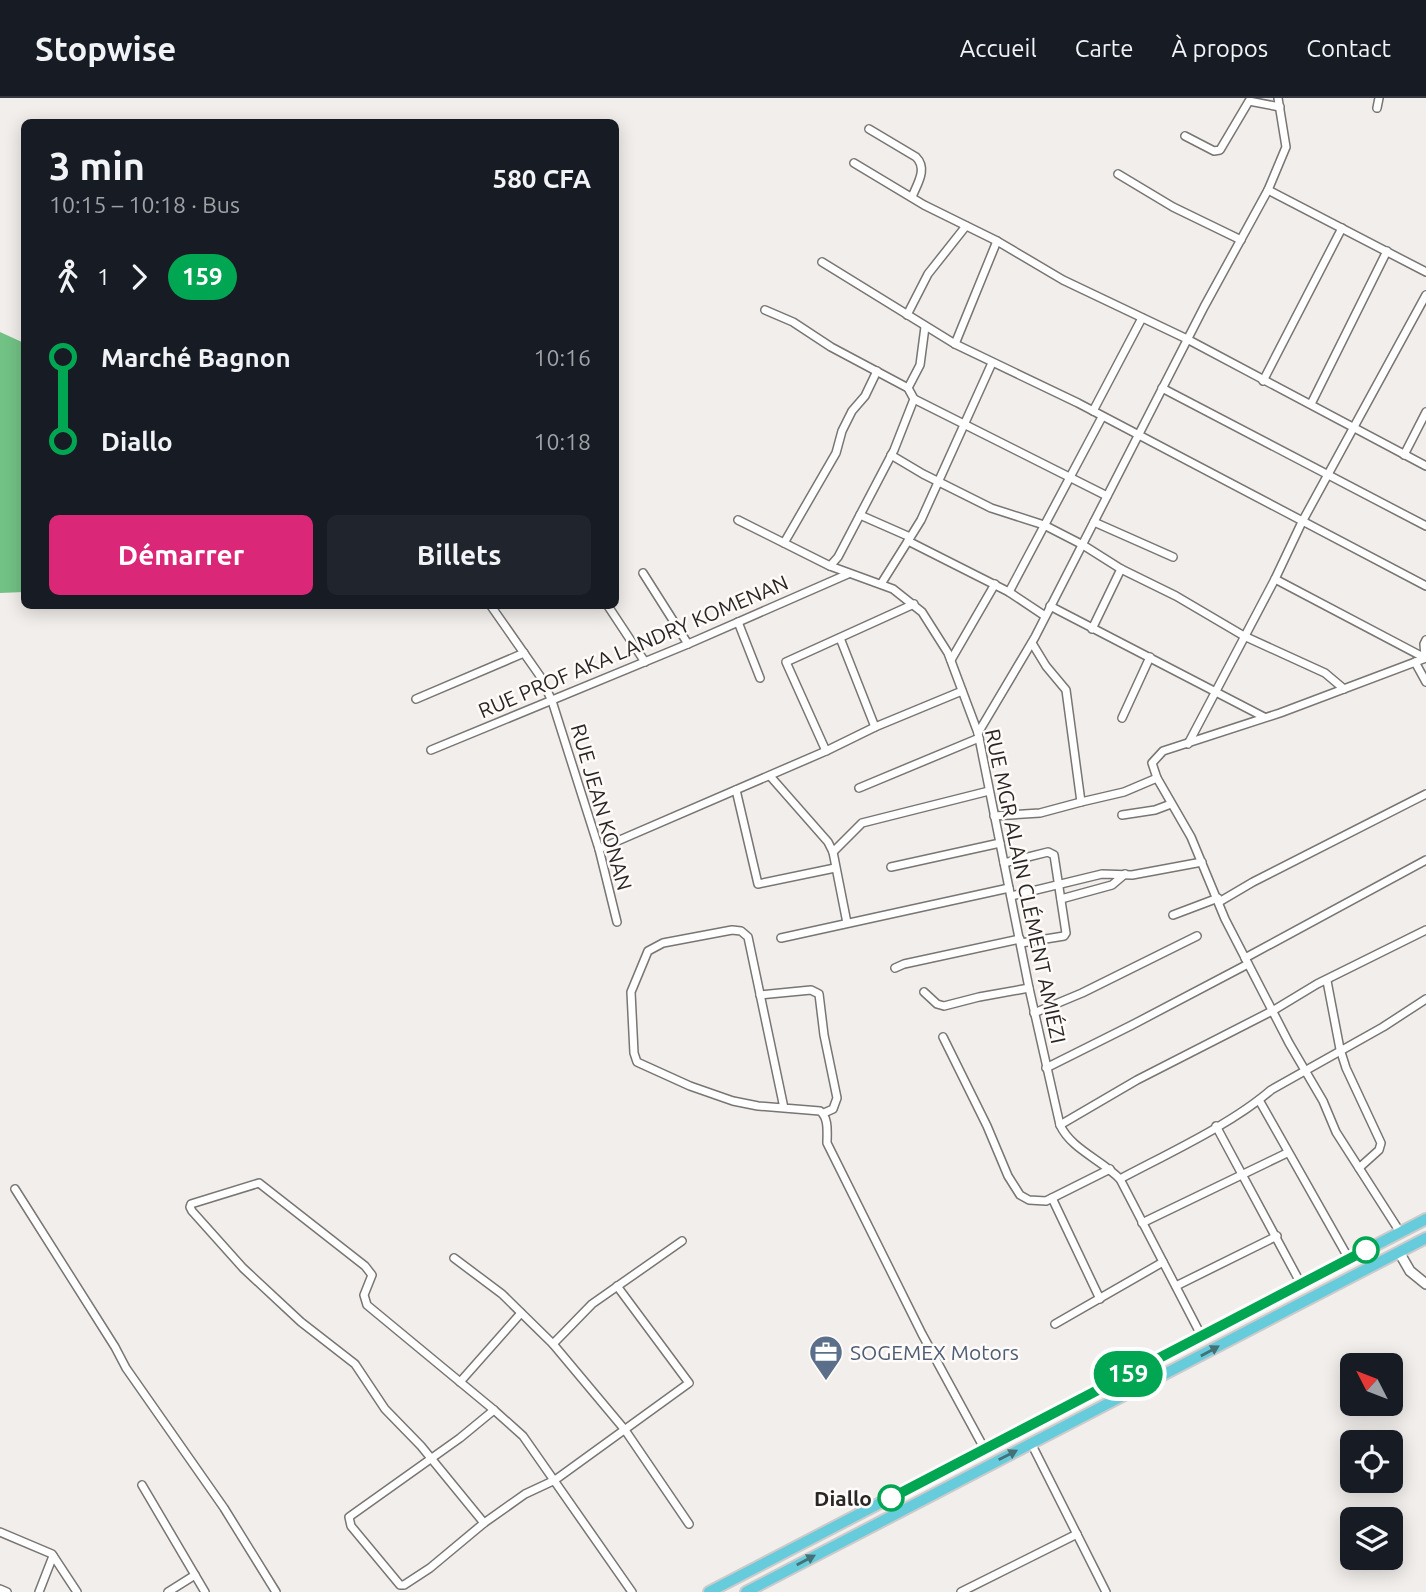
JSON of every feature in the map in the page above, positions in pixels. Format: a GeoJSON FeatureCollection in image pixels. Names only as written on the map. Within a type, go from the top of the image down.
{"type":"FeatureCollection","features":[{"type":"Feature","properties":{"kind":"main road"},"geometry":{"type":"LineString","coordinates":[[709,1592],[1426,1219]]}},
{"type":"Feature","properties":{"kind":"main road"},"geometry":{"type":"LineString","coordinates":[[746,1592],[1426,1238]]}},
{"type":"Feature","properties":{"kind":"street"},"geometry":{"type":"LineString","coordinates":[[859,788],[979,735],[1032,643],[1187,339],[1268,190],[1286,147],[1278,98]]}},
{"type":"Feature","properties":{"kind":"street"},"geometry":{"type":"LineString","coordinates":[[1377,108],[1379,98]]}},
{"type":"Feature","properties":{"kind":"street"},"geometry":{"type":"LineString","coordinates":[[1185,136],[1214,151],[1220,150],[1249,100],[1280,107]]}},
{"type":"Feature","properties":{"kind":"street"},"geometry":{"type":"LineString","coordinates":[[869,129],[921,162],[923,168],[912,197]]}},
{"type":"Feature","properties":{"kind":"street"},"geometry":{"type":"LineString","coordinates":[[854,163],[1063,280],[1187,339],[1426,466]]}},
{"type":"Feature","properties":{"kind":"street"},"geometry":{"type":"LineString","coordinates":[[1118,174],[1172,207],[1241,240]]}},
{"type":"Feature","properties":{"kind":"street"},"geometry":{"type":"LineString","coordinates":[[1268,190],[1426,272]]}},
{"type":"Feature","properties":{"kind":"street"},"geometry":{"type":"LineString","coordinates":[[907,315],[928,274],[967,226]]}},
{"type":"Feature","properties":{"kind":"street"},"geometry":{"type":"LineString","coordinates":[[1263,381],[1342,228]]}},
{"type":"Feature","properties":{"kind":"street"},"geometry":{"type":"LineString","coordinates":[[955,344],[997,242]]}},
{"type":"Feature","properties":{"kind":"street"},"geometry":{"type":"LineString","coordinates":[[1311,404],[1387,251]]}},
{"type":"Feature","properties":{"kind":"street"},"geometry":{"type":"LineString","coordinates":[[822,262],[955,344],[1093,411],[1426,586]]}},
{"type":"Feature","properties":{"kind":"street"},"geometry":{"type":"LineString","coordinates":[[1188,745],[1302,522],[1426,295]]}},
{"type":"Feature","properties":{"kind":"street"},"geometry":{"type":"LineString","coordinates":[[765,310],[793,322],[831,347],[908,388],[914,399],[1107,496]]}},
{"type":"Feature","properties":{"kind":"street"},"geometry":{"type":"LineString","coordinates":[[1093,411],[1142,318]]}},
{"type":"Feature","properties":{"kind":"street"},"geometry":{"type":"LineString","coordinates":[[908,388],[920,365],[925,327]]}},
{"type":"Feature","properties":{"kind":"street"},"geometry":{"type":"LineString","coordinates":[[881,584],[921,520],[992,363]]}},
{"type":"Feature","properties":{"kind":"street"},"geometry":{"type":"LineString","coordinates":[[783,543],[836,453],[842,431],[852,411],[865,396],[877,371]]}},
{"type":"Feature","properties":{"kind":"street"},"geometry":{"type":"LineString","coordinates":[[1162,388],[1426,526]]}},
{"type":"Feature","properties":{"kind":"street"},"geometry":{"type":"LineString","coordinates":[[830,566],[838,557],[891,455],[914,399]]}},
{"type":"Feature","properties":{"kind":"street"},"geometry":{"type":"LineString","coordinates":[[1404,454],[1426,412]]}},
{"type":"Feature","properties":{"kind":"street"},"geometry":{"type":"LineString","coordinates":[[1009,592],[1102,417]]}},
{"type":"Feature","properties":{"kind":"street"},"geometry":{"type":"LineString","coordinates":[[891,455],[991,508],[1044,525],[1083,545],[1121,569],[1176,596],[1244,636],[1325,673],[1344,689]]}},
{"type":"Feature","properties":{"kind":"street"},"geometry":{"type":"LineString","coordinates":[[860,515],[995,584],[1045,616]]}},
{"type":"Feature","properties":{"kind":"street","name":"RUE MGR ALAIN CLÉMENT AMIÉZI"},"geometry":{"type":"LineString","coordinates":[[738,520],[830,566],[893,589],[914,604],[935,629],[951,660],[979,735],[1034,1013],[1060,1125],[1065,1136],[1120,1179],[1202,1337]]}},
{"type":"Feature","properties":{"kind":"street"},"geometry":{"type":"LineString","coordinates":[[1094,522],[1173,557]]}},
{"type":"Feature","properties":{"kind":"street"},"geometry":{"type":"LineString","coordinates":[[1092,629],[1121,569]]}},
{"type":"Feature","properties":{"kind":"street"},"geometry":{"type":"LineString","coordinates":[[643,573],[688,644]]}},
{"type":"Feature","properties":{"kind":"street","name":"RUE PROF AKA LANDRY KOMENAN"},"geometry":{"type":"LineString","coordinates":[[431,750],[688,644],[848,574]]}},
{"type":"Feature","properties":{"kind":"street"},"geometry":{"type":"LineString","coordinates":[[1275,579],[1426,658]]}},
{"type":"Feature","properties":{"kind":"street"},"geometry":{"type":"LineString","coordinates":[[951,660],[995,584]]}},
{"type":"Feature","properties":{"kind":"street"},"geometry":{"type":"LineString","coordinates":[[826,751],[786,662],[914,604]]}},
{"type":"Feature","properties":{"kind":"street"},"geometry":{"type":"LineString","coordinates":[[1050,606],[1264,717]]}},
{"type":"Feature","properties":{"kind":"street","name":"RUE JEAN KONAN"},"geometry":{"type":"LineString","coordinates":[[493,609],[524,653],[552,701],[599,849],[617,922]]}},
{"type":"Feature","properties":{"kind":"street"},"geometry":{"type":"LineString","coordinates":[[610,609],[645,662]]}},
{"type":"Feature","properties":{"kind":"street"},"geometry":{"type":"LineString","coordinates":[[738,622],[760,678]]}},
{"type":"Feature","properties":{"kind":"street"},"geometry":{"type":"LineString","coordinates":[[840,638],[875,727]]}},
{"type":"Feature","properties":{"kind":"street"},"geometry":{"type":"LineString","coordinates":[[1426,640],[1426,658]]}},
{"type":"Feature","properties":{"kind":"street"},"geometry":{"type":"LineString","coordinates":[[1032,643],[1046,666],[1066,690],[1081,802]]}},
{"type":"Feature","properties":{"kind":"street"},"geometry":{"type":"LineString","coordinates":[[416,699],[524,653]]}},
{"type":"Feature","properties":{"kind":"street"},"geometry":{"type":"LineString","coordinates":[[1122,718],[1150,657]]}},
{"type":"Feature","properties":{"kind":"street"},"geometry":{"type":"LineString","coordinates":[[1400,1232],[1336,1132],[1323,1101],[1225,919],[1191,836],[1157,778],[1153,763],[1163,751],[1188,745],[1426,658]]}},
{"type":"Feature","properties":{"kind":"street"},"geometry":{"type":"LineString","coordinates":[[1415,662],[1426,682]]}},
{"type":"Feature","properties":{"kind":"street"},"geometry":{"type":"LineString","coordinates":[[599,849],[962,691]]}},
{"type":"Feature","properties":{"kind":"street"},"geometry":{"type":"LineString","coordinates":[[770,776],[828,842],[833,852],[847,923]]}},
{"type":"Feature","properties":{"kind":"street"},"geometry":{"type":"LineString","coordinates":[[995,816],[1040,813],[1124,792],[1157,778]]}},
{"type":"Feature","properties":{"kind":"street"},"geometry":{"type":"LineString","coordinates":[[736,790],[758,884],[835,868]]}},
{"type":"Feature","properties":{"kind":"street"},"geometry":{"type":"LineString","coordinates":[[833,852],[862,823],[989,792]]}},
{"type":"Feature","properties":{"kind":"street"},"geometry":{"type":"LineString","coordinates":[[1173,915],[1218,900],[1426,794]]}},
{"type":"Feature","properties":{"kind":"street"},"geometry":{"type":"LineString","coordinates":[[1122,815],[1155,810],[1171,804]]}},
{"type":"Feature","properties":{"kind":"street"},"geometry":{"type":"LineString","coordinates":[[891,867],[1000,843]]}},
{"type":"Feature","properties":{"kind":"street"},"geometry":{"type":"LineString","coordinates":[[895,968],[1020,941],[1064,936],[1066,928],[1052,853],[1004,863]]}},
{"type":"Feature","properties":{"kind":"street"},"geometry":{"type":"LineString","coordinates":[[1046,1068],[1132,1025],[1426,860]]}},
{"type":"Feature","properties":{"kind":"street"},"geometry":{"type":"LineString","coordinates":[[781,938],[1102,874],[1132,875],[1202,862]]}},
{"type":"Feature","properties":{"kind":"street"},"geometry":{"type":"LineString","coordinates":[[1061,899],[1112,886],[1125,874]]}},
{"type":"Feature","properties":{"kind":"street"},"geometry":{"type":"LineString","coordinates":[[784,1108],[748,937],[741,931],[732,930],[655,946],[648,951],[631,992],[635,1058],[641,1066],[712,1094],[758,1106],[820,1111],[824,1114],[827,1143],[922,1334],[984,1448]]}},
{"type":"Feature","properties":{"kind":"street"},"geometry":{"type":"LineString","coordinates":[[1060,1125],[1137,1080],[1426,930]]}},
{"type":"Feature","properties":{"kind":"street"},"geometry":{"type":"LineString","coordinates":[[1034,1013],[1197,936]]}},
{"type":"Feature","properties":{"kind":"street"},"geometry":{"type":"LineString","coordinates":[[1327,981],[1346,1068],[1381,1143],[1378,1150],[1359,1168]]}},
{"type":"Feature","properties":{"kind":"street"},"geometry":{"type":"LineString","coordinates":[[924,992],[937,1004],[944,1006],[1029,988]]}},
{"type":"Feature","properties":{"kind":"street"},"geometry":{"type":"LineString","coordinates":[[760,995],[811,990],[819,994],[837,1098],[833,1108],[824,1114]]}},
{"type":"Feature","properties":{"kind":"street"},"geometry":{"type":"LineString","coordinates":[[1120,1179],[1216,1126],[1259,1100],[1270,1090],[1383,1027],[1426,999]]}},
{"type":"Feature","properties":{"kind":"street"},"geometry":{"type":"LineString","coordinates":[[943,1037],[987,1126],[1008,1176],[1020,1195],[1038,1202],[1052,1198],[1110,1169]]}},
{"type":"Feature","properties":{"kind":"street"},"geometry":{"type":"LineString","coordinates":[[1259,1100],[1349,1259]]}},
{"type":"Feature","properties":{"kind":"street"},"geometry":{"type":"LineString","coordinates":[[1216,1126],[1301,1284]]}},
{"type":"Feature","properties":{"kind":"street"},"geometry":{"type":"LineString","coordinates":[[1142,1223],[1287,1153]]}},
{"type":"Feature","properties":{"kind":"street"},"geometry":{"type":"LineString","coordinates":[[484,1523],[421,1446],[385,1409],[355,1364],[301,1322],[243,1268],[192,1211],[191,1204],[255,1182],[365,1266],[372,1275],[364,1295],[366,1305],[523,1436],[632,1592]]}},
{"type":"Feature","properties":{"kind":"street"},"geometry":{"type":"LineString","coordinates":[[15,1189],[126,1368],[224,1508],[276,1592]]}},
{"type":"Feature","properties":{"kind":"street"},"geometry":{"type":"LineString","coordinates":[[1052,1198],[1100,1299]]}},
{"type":"Feature","properties":{"kind":"street"},"geometry":{"type":"LineString","coordinates":[[1176,1286],[1277,1236]]}},
{"type":"Feature","properties":{"kind":"street"},"geometry":{"type":"LineString","coordinates":[[553,1344],[592,1304],[682,1241]]}},
{"type":"Feature","properties":{"kind":"street"},"geometry":{"type":"LineString","coordinates":[[1399,1252],[1410,1270],[1426,1284]]}},
{"type":"Feature","properties":{"kind":"street"},"geometry":{"type":"LineString","coordinates":[[454,1258],[502,1294],[553,1344],[625,1430],[689,1524]]}},
{"type":"Feature","properties":{"kind":"street"},"geometry":{"type":"LineString","coordinates":[[1055,1324],[1163,1262]]}},
{"type":"Feature","properties":{"kind":"street"},"geometry":{"type":"LineString","coordinates":[[494,1410],[431,1460],[349,1517],[351,1526],[397,1583],[404,1585],[430,1568],[484,1523],[525,1494],[555,1480],[690,1383],[617,1286]]}},
{"type":"Feature","properties":{"kind":"street"},"geometry":{"type":"LineString","coordinates":[[460,1382],[521,1312]]}},
{"type":"Feature","properties":{"kind":"street"},"geometry":{"type":"LineString","coordinates":[[1031,1443],[1106,1592]]}},
{"type":"Feature","properties":{"kind":"street"},"geometry":{"type":"LineString","coordinates":[[142,1485],[205,1592]]}},
{"type":"Feature","properties":{"kind":"street"},"geometry":{"type":"LineString","coordinates":[[0,1532],[53,1556],[77,1592]]}},
{"type":"Feature","properties":{"kind":"street"},"geometry":{"type":"LineString","coordinates":[[961,1592],[1077,1534]]}},
{"type":"Feature","properties":{"kind":"street"},"geometry":{"type":"LineString","coordinates":[[39,1592],[53,1556]]}},
{"type":"Feature","properties":{"kind":"street"},"geometry":{"type":"LineString","coordinates":[[168,1592],[195,1575]]}},
{"type":"Feature","properties":{"kind":"street"},"geometry":{"type":"LineString","coordinates":[[0,1589],[7,1592]]}},
{"type":"Feature","properties":{"kind":"green space"},"geometry":{"type":"Polygon","coordinates":[[[0,332],[21,342],[21,592],[0,593],[0,332]]]}},
{"type":"Feature","properties":{"kind":"bus line","name":"159"},"geometry":{"type":"LineString","coordinates":[[891,1498],[1366,1250]]}},
{"type":"Feature","properties":{"kind":"place","name":"SOGEMEX Motors"},"geometry":{"type":"Point","coordinates":[826,1382]}},
{"type":"Feature","properties":{"kind":"place","name":"Diallo"},"geometry":{"type":"Point","coordinates":[891,1498]}}]}
